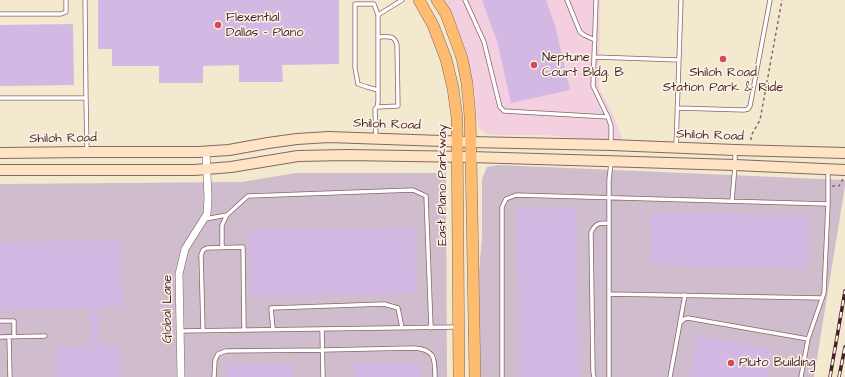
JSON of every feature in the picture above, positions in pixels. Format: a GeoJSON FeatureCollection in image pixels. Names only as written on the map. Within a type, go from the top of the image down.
{"type":"FeatureCollection","features":[{"type":"Feature","properties":{"kind":"main road","name":"East Plano Parkway"},"geometry":{"type":"LineString","coordinates":[[419,0],[434,25],[446,59],[453,88],[457,118],[459,377]]}},
{"type":"Feature","properties":{"kind":"main road","name":"East Plano Parkway"},"geometry":{"type":"LineString","coordinates":[[437,0],[446,14],[462,58],[468,96],[471,157],[475,377]]}},
{"type":"Feature","properties":{"kind":"main road","name":"Shiloh Road"},"geometry":{"type":"LineString","coordinates":[[0,153],[229,150],[297,139],[329,137],[845,152]]}},
{"type":"Feature","properties":{"kind":"main road"},"geometry":{"type":"LineString","coordinates":[[611,145],[611,162]]}},
{"type":"Feature","properties":{"kind":"main road"},"geometry":{"type":"LineString","coordinates":[[87,152],[87,170]]}},
{"type":"Feature","properties":{"kind":"main road"},"geometry":{"type":"LineString","coordinates":[[0,170],[194,170],[231,167],[298,156],[346,155],[471,157],[845,170]]}},
{"type":"Feature","properties":{"kind":"main road"},"geometry":{"type":"LineString","coordinates":[[458,327],[474,327]]}},
{"type":"Feature","properties":{"kind":"street","name":"Global Lane"},"geometry":{"type":"LineString","coordinates":[[181,377],[179,274],[185,249],[207,214],[208,169],[206,151]]}},
{"type":"Feature","properties":{"kind":"lane"},"geometry":{"type":"LineString","coordinates":[[0,14],[61,14],[66,12],[66,0]]}},
{"type":"Feature","properties":{"kind":"lane"},"geometry":{"type":"LineString","coordinates":[[85,0],[87,152]]}},
{"type":"Feature","properties":{"kind":"lane"},"geometry":{"type":"LineString","coordinates":[[378,15],[402,0]]}},
{"type":"Feature","properties":{"kind":"lane"},"geometry":{"type":"LineString","coordinates":[[465,0],[484,42],[500,107],[504,111],[608,116]]}},
{"type":"Feature","properties":{"kind":"lane"},"geometry":{"type":"LineString","coordinates":[[567,0],[580,32],[595,40]]}},
{"type":"Feature","properties":{"kind":"lane"},"geometry":{"type":"LineString","coordinates":[[596,0],[593,86],[608,116],[611,126],[611,145]]}},
{"type":"Feature","properties":{"kind":"lane"},"geometry":{"type":"LineString","coordinates":[[676,148],[681,0]]}},
{"type":"Feature","properties":{"kind":"lane"},"geometry":{"type":"LineString","coordinates":[[677,108],[748,109],[750,106],[770,0]]}},
{"type":"Feature","properties":{"kind":"lane"},"geometry":{"type":"LineString","coordinates":[[376,138],[375,109],[378,102],[378,90],[378,37],[378,15],[374,4],[355,4],[355,68],[358,84],[378,90]]}},
{"type":"Feature","properties":{"kind":"lane"},"geometry":{"type":"LineString","coordinates":[[377,107],[398,106],[396,39],[392,37],[378,37]]}},
{"type":"Feature","properties":{"kind":"lane"},"geometry":{"type":"LineString","coordinates":[[594,57],[679,60]]}},
{"type":"Feature","properties":{"kind":"lane"},"geometry":{"type":"LineString","coordinates":[[0,98],[86,98]]}},
{"type":"Feature","properties":{"kind":"lane"},"geometry":{"type":"LineString","coordinates":[[732,201],[736,150]]}},
{"type":"Feature","properties":{"kind":"lane"},"geometry":{"type":"LineString","coordinates":[[609,377],[609,176],[611,162]]}},
{"type":"Feature","properties":{"kind":"lane"},"geometry":{"type":"LineString","coordinates":[[801,377],[808,339],[824,293],[828,169]]}},
{"type":"Feature","properties":{"kind":"lane"},"geometry":{"type":"LineString","coordinates":[[222,247],[222,225],[227,215],[248,196],[413,190],[426,196],[431,328]]}},
{"type":"Feature","properties":{"kind":"lane"},"geometry":{"type":"LineString","coordinates":[[502,377],[502,207],[506,199],[516,196],[828,204]]}},
{"type":"Feature","properties":{"kind":"lane"},"geometry":{"type":"LineString","coordinates":[[203,219],[227,215]]}},
{"type":"Feature","properties":{"kind":"lane"},"geometry":{"type":"LineString","coordinates":[[594,377],[591,233],[593,228],[598,224],[609,223]]}},
{"type":"Feature","properties":{"kind":"lane"},"geometry":{"type":"LineString","coordinates":[[203,330],[201,255],[203,250],[207,248],[243,247],[244,330]]}},
{"type":"Feature","properties":{"kind":"lane"},"geometry":{"type":"LineString","coordinates":[[609,294],[822,298]]}},
{"type":"Feature","properties":{"kind":"lane"},"geometry":{"type":"LineString","coordinates":[[670,377],[685,295]]}},
{"type":"Feature","properties":{"kind":"lane"},"geometry":{"type":"LineString","coordinates":[[273,329],[271,308],[384,304],[398,308],[402,328]]}},
{"type":"Feature","properties":{"kind":"lane"},"geometry":{"type":"LineString","coordinates":[[680,323],[684,319],[688,318],[808,339]]}},
{"type":"Feature","properties":{"kind":"lane"},"geometry":{"type":"LineString","coordinates":[[0,321],[14,321],[14,337]]}},
{"type":"Feature","properties":{"kind":"lane"},"geometry":{"type":"LineString","coordinates":[[180,331],[458,327]]}},
{"type":"Feature","properties":{"kind":"lane"},"geometry":{"type":"LineString","coordinates":[[322,329],[323,377]]}},
{"type":"Feature","properties":{"kind":"lane"},"geometry":{"type":"LineString","coordinates":[[0,337],[45,336]]}},
{"type":"Feature","properties":{"kind":"lane"},"geometry":{"type":"LineString","coordinates":[[9,337],[10,377]]}},
{"type":"Feature","properties":{"kind":"lane"},"geometry":{"type":"LineString","coordinates":[[214,377],[215,360],[218,354],[226,351],[422,348],[428,350],[432,355],[435,362],[436,377]]}},
{"type":"Feature","properties":{"kind":"path"},"geometry":{"type":"LineString","coordinates":[[751,140],[751,136],[760,120],[782,0]]}},
{"type":"Feature","properties":{"kind":"path"},"geometry":{"type":"LineString","coordinates":[[828,186],[838,186],[845,176]]}},
{"type":"Feature","properties":{"kind":"shaded area"},"geometry":{"type":"Polygon","coordinates":[[[444,0],[600,0],[599,88],[613,114],[623,141],[544,135],[486,134],[479,128],[477,120],[474,86],[467,53],[458,29],[444,0]]]}},
{"type":"Feature","properties":{"kind":"shaded area"},"geometry":{"type":"Polygon","coordinates":[[[499,165],[845,180],[814,377],[481,377],[479,272],[482,237],[482,179],[487,167],[499,165]]]}},
{"type":"Feature","properties":{"kind":"shaded area"},"geometry":{"type":"Polygon","coordinates":[[[295,173],[446,173],[447,377],[0,377],[0,184],[242,182],[295,173]]]}},
{"type":"Feature","properties":{"kind":"building","name":"Flexential Dallas - Plano"},"geometry":{"type":"Polygon","coordinates":[[[98,0],[339,0],[339,64],[282,65],[283,82],[239,82],[239,65],[203,66],[203,83],[159,83],[159,66],[112,66],[112,49],[98,49],[98,0]]]}},
{"type":"Feature","properties":{"kind":"building","name":"Neptune Court Bldg. B"},"geometry":{"type":"Polygon","coordinates":[[[482,0],[546,0],[555,25],[570,90],[511,103],[497,41],[482,0]]]}},
{"type":"Feature","properties":{"kind":"building"},"geometry":{"type":"Polygon","coordinates":[[[73,24],[74,85],[0,86],[0,25],[73,24]]]}},
{"type":"Feature","properties":{"kind":"building"},"geometry":{"type":"Polygon","coordinates":[[[576,208],[579,377],[520,377],[517,209],[576,208]]]}},
{"type":"Feature","properties":{"kind":"building"},"geometry":{"type":"Polygon","coordinates":[[[651,212],[809,216],[808,269],[650,265],[651,212]]]}},
{"type":"Feature","properties":{"kind":"building"},"geometry":{"type":"Polygon","coordinates":[[[415,227],[416,294],[251,296],[249,230],[415,227]]]}},
{"type":"Feature","properties":{"kind":"building"},"geometry":{"type":"Polygon","coordinates":[[[121,240],[122,307],[98,308],[99,346],[121,346],[121,377],[55,377],[55,347],[90,347],[90,308],[0,309],[0,242],[121,240]]]}},
{"type":"Feature","properties":{"kind":"building","name":"Pluto Building"},"geometry":{"type":"Polygon","coordinates":[[[696,336],[773,349],[768,377],[689,377],[696,336]]]}},
{"type":"Feature","properties":{"kind":"building"},"geometry":{"type":"Polygon","coordinates":[[[420,362],[420,377],[354,377],[354,363],[420,362]]]}},
{"type":"Feature","properties":{"kind":"building"},"geometry":{"type":"Polygon","coordinates":[[[227,364],[293,364],[294,377],[227,377],[227,364]]]}},
{"type":"Feature","properties":{"kind":"railway"},"geometry":{"type":"LineString","coordinates":[[830,377],[845,291]]}},
{"type":"Feature","properties":{"kind":"railway"},"geometry":{"type":"LineString","coordinates":[[839,377],[845,347]]}},
{"type":"Feature","properties":{"kind":"place","name":"Flexential Dallas - Plano"},"geometry":{"type":"Point","coordinates":[218,25]}},
{"type":"Feature","properties":{"kind":"place","name":"Shiloh Road Station Park & Ride"},"geometry":{"type":"Point","coordinates":[723,59]}},
{"type":"Feature","properties":{"kind":"place","name":"Neptune Court Bldg. B"},"geometry":{"type":"Point","coordinates":[534,65]}},
{"type":"Feature","properties":{"kind":"place","name":"Pluto Building"},"geometry":{"type":"Point","coordinates":[731,363]}}]}
